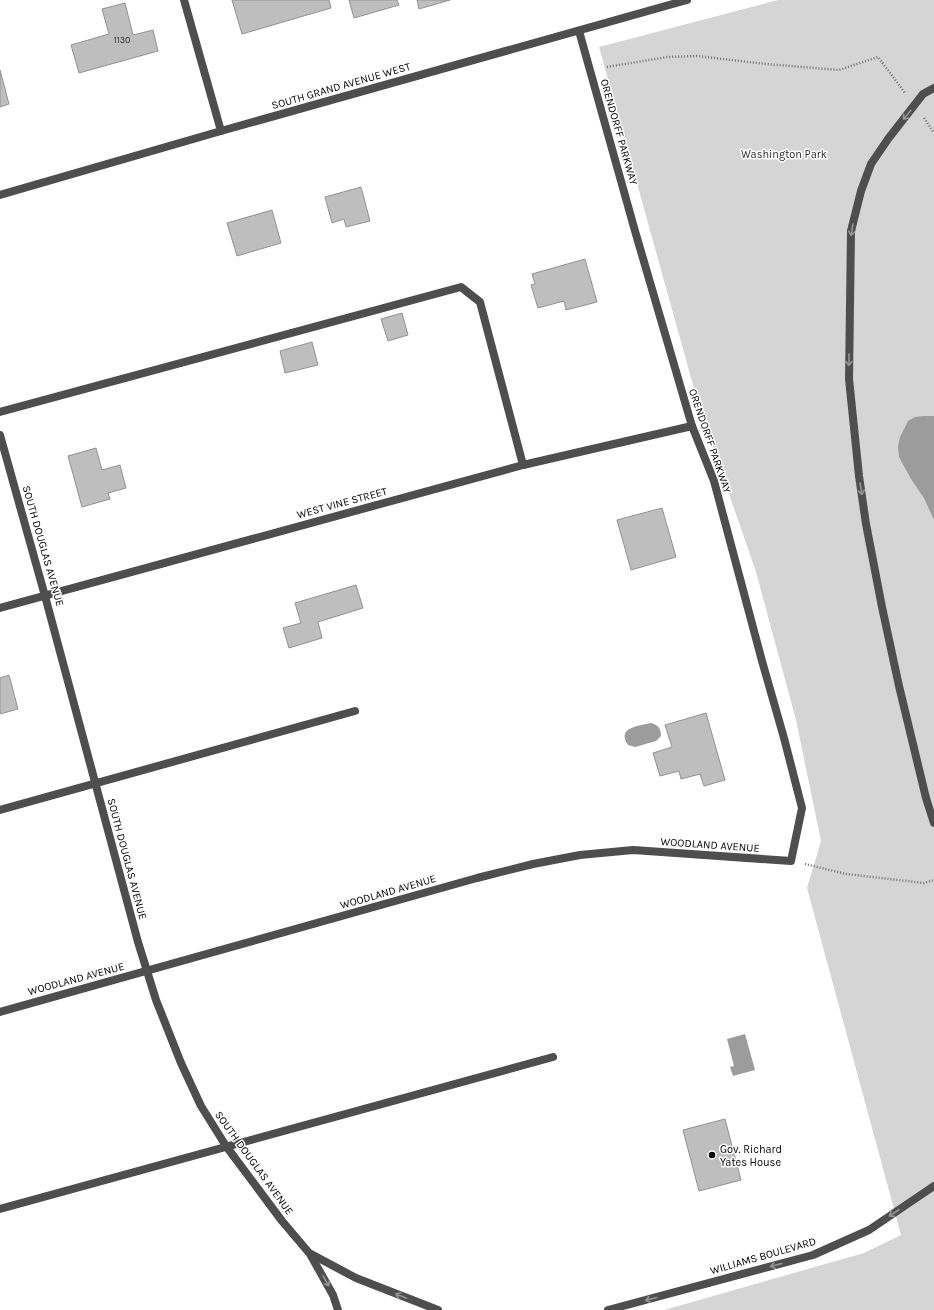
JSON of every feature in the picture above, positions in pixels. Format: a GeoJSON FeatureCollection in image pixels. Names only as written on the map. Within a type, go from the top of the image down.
{"type":"FeatureCollection","features":[{"type":"Feature","properties":{"kind":"street"},"geometry":{"type":"LineString","coordinates":[[184,0],[220,131]]}},
{"type":"Feature","properties":{"kind":"street","name":"SOUTH GRAND AVENUE WEST"},"geometry":{"type":"LineString","coordinates":[[0,195],[220,131],[579,31],[669,2],[687,0]]}},
{"type":"Feature","properties":{"kind":"street","name":"ORENDORFF PARKWAY"},"geometry":{"type":"LineString","coordinates":[[579,31],[692,426],[714,481],[802,808],[791,861]]}},
{"type":"Feature","properties":{"kind":"street"},"geometry":{"type":"LineString","coordinates":[[934,88],[923,94],[888,139],[871,164],[861,191],[851,231],[849,379],[859,476],[866,524],[901,693],[926,798],[934,823]]}},
{"type":"Feature","properties":{"kind":"street"},"geometry":{"type":"LineString","coordinates":[[0,412],[461,287],[480,302],[523,464]]}},
{"type":"Feature","properties":{"kind":"street","name":"WEST VINE STREET"},"geometry":{"type":"LineString","coordinates":[[0,608],[523,464],[692,426]]}},
{"type":"Feature","properties":{"kind":"street","name":"SOUTH DOUGLAS AVENUE"},"geometry":{"type":"LineString","coordinates":[[0,435],[138,942],[156,1000],[181,1063],[201,1106],[226,1146],[282,1221],[310,1254],[333,1295],[338,1310]]}},
{"type":"Feature","properties":{"kind":"street"},"geometry":{"type":"LineString","coordinates":[[0,810],[355,711]]}},
{"type":"Feature","properties":{"kind":"street","name":"WOODLAND AVENUE"},"geometry":{"type":"LineString","coordinates":[[0,1012],[147,972],[477,878],[533,864],[580,855],[633,850],[791,861]]}},
{"type":"Feature","properties":{"kind":"street"},"geometry":{"type":"LineString","coordinates":[[0,1208],[553,1057]]}},
{"type":"Feature","properties":{"kind":"street","name":"WILLIAMS BOULEVARD"},"geometry":{"type":"LineString","coordinates":[[608,1310],[813,1255],[869,1230],[934,1186]]}},
{"type":"Feature","properties":{"kind":"street","name":"SOUTH DOUGLAS AVENUE"},"geometry":{"type":"LineString","coordinates":[[310,1254],[356,1278],[438,1310]]}},
{"type":"Feature","properties":{"kind":"path"},"geometry":{"type":"LineString","coordinates":[[608,67],[667,57],[697,56],[759,64],[839,70],[878,57],[915,105],[934,133]]}},
{"type":"Feature","properties":{"kind":"path"},"geometry":{"type":"LineString","coordinates":[[791,861],[846,874],[924,883],[934,880]]}},
{"type":"Feature","properties":{"kind":"green space","name":"Washington Park"},"geometry":{"type":"Polygon","coordinates":[[[778,0],[934,0],[934,1310],[664,1310],[864,1253],[901,1235],[807,888],[821,841],[796,720],[756,572],[700,410],[599,47],[778,0]]]}},
{"type":"Feature","properties":{"kind":"shaded area"},"geometry":{"type":"Polygon","coordinates":[[[934,416],[934,520],[924,498],[911,479],[899,457],[898,447],[900,437],[908,421],[915,417],[934,416]]]}},
{"type":"Feature","properties":{"kind":"shaded area"},"geometry":{"type":"Polygon","coordinates":[[[651,723],[660,729],[661,736],[656,741],[635,747],[628,745],[625,739],[625,734],[630,728],[651,723]]]}},
{"type":"Feature","properties":{"kind":"shaded area"},"geometry":{"type":"Polygon","coordinates":[[[745,1034],[755,1070],[733,1076],[730,1067],[734,1066],[727,1039],[745,1034]]]}},
{"type":"Feature","properties":{"kind":"building"},"geometry":{"type":"Polygon","coordinates":[[[232,0],[329,0],[331,8],[242,34],[232,0]]]}},
{"type":"Feature","properties":{"kind":"building"},"geometry":{"type":"Polygon","coordinates":[[[349,0],[397,0],[399,5],[354,18],[349,0]]]}},
{"type":"Feature","properties":{"kind":"building"},"geometry":{"type":"Polygon","coordinates":[[[417,0],[450,0],[419,9],[417,0]]]}},
{"type":"Feature","properties":{"kind":"building"},"geometry":{"type":"Polygon","coordinates":[[[125,3],[133,35],[153,30],[158,51],[79,73],[71,45],[109,34],[102,9],[125,3]]]}},
{"type":"Feature","properties":{"kind":"building"},"geometry":{"type":"Polygon","coordinates":[[[0,70],[9,104],[0,107],[0,70]]]}},
{"type":"Feature","properties":{"kind":"building"},"geometry":{"type":"Polygon","coordinates":[[[361,187],[370,221],[346,227],[344,219],[332,223],[325,197],[361,187]]]}},
{"type":"Feature","properties":{"kind":"building"},"geometry":{"type":"Polygon","coordinates":[[[272,210],[281,243],[237,256],[227,223],[272,210]]]}},
{"type":"Feature","properties":{"kind":"building"},"geometry":{"type":"Polygon","coordinates":[[[585,259],[597,302],[566,310],[564,301],[538,308],[531,285],[535,284],[532,274],[585,259]]]}},
{"type":"Feature","properties":{"kind":"building"},"geometry":{"type":"Polygon","coordinates":[[[402,313],[408,335],[388,341],[381,319],[402,313]]]}},
{"type":"Feature","properties":{"kind":"building"},"geometry":{"type":"Polygon","coordinates":[[[312,342],[318,365],[285,373],[280,351],[312,342]]]}},
{"type":"Feature","properties":{"kind":"building"},"geometry":{"type":"Polygon","coordinates":[[[96,448],[102,470],[120,465],[126,488],[108,493],[110,499],[82,507],[68,456],[96,448]]]}},
{"type":"Feature","properties":{"kind":"building"},"geometry":{"type":"Polygon","coordinates":[[[662,508],[676,557],[631,570],[617,520],[662,508]]]}},
{"type":"Feature","properties":{"kind":"building"},"geometry":{"type":"Polygon","coordinates":[[[356,585],[363,608],[318,622],[322,638],[289,648],[283,628],[301,623],[295,603],[356,585]]]}},
{"type":"Feature","properties":{"kind":"building"},"geometry":{"type":"Polygon","coordinates":[[[9,675],[18,709],[0,714],[0,678],[9,675]]]}},
{"type":"Feature","properties":{"kind":"building"},"geometry":{"type":"Polygon","coordinates":[[[706,713],[725,780],[704,786],[700,774],[681,779],[679,771],[660,776],[653,753],[672,747],[665,725],[706,713]]]}},
{"type":"Feature","properties":{"kind":"building","name":"Gov. Richard Yates House"},"geometry":{"type":"Polygon","coordinates":[[[725,1119],[741,1180],[699,1191],[683,1130],[725,1119]]]}},
{"type":"Feature","properties":{"kind":"place","name":"Gov. Richard Yates House"},"geometry":{"type":"Point","coordinates":[712,1155]}}]}
